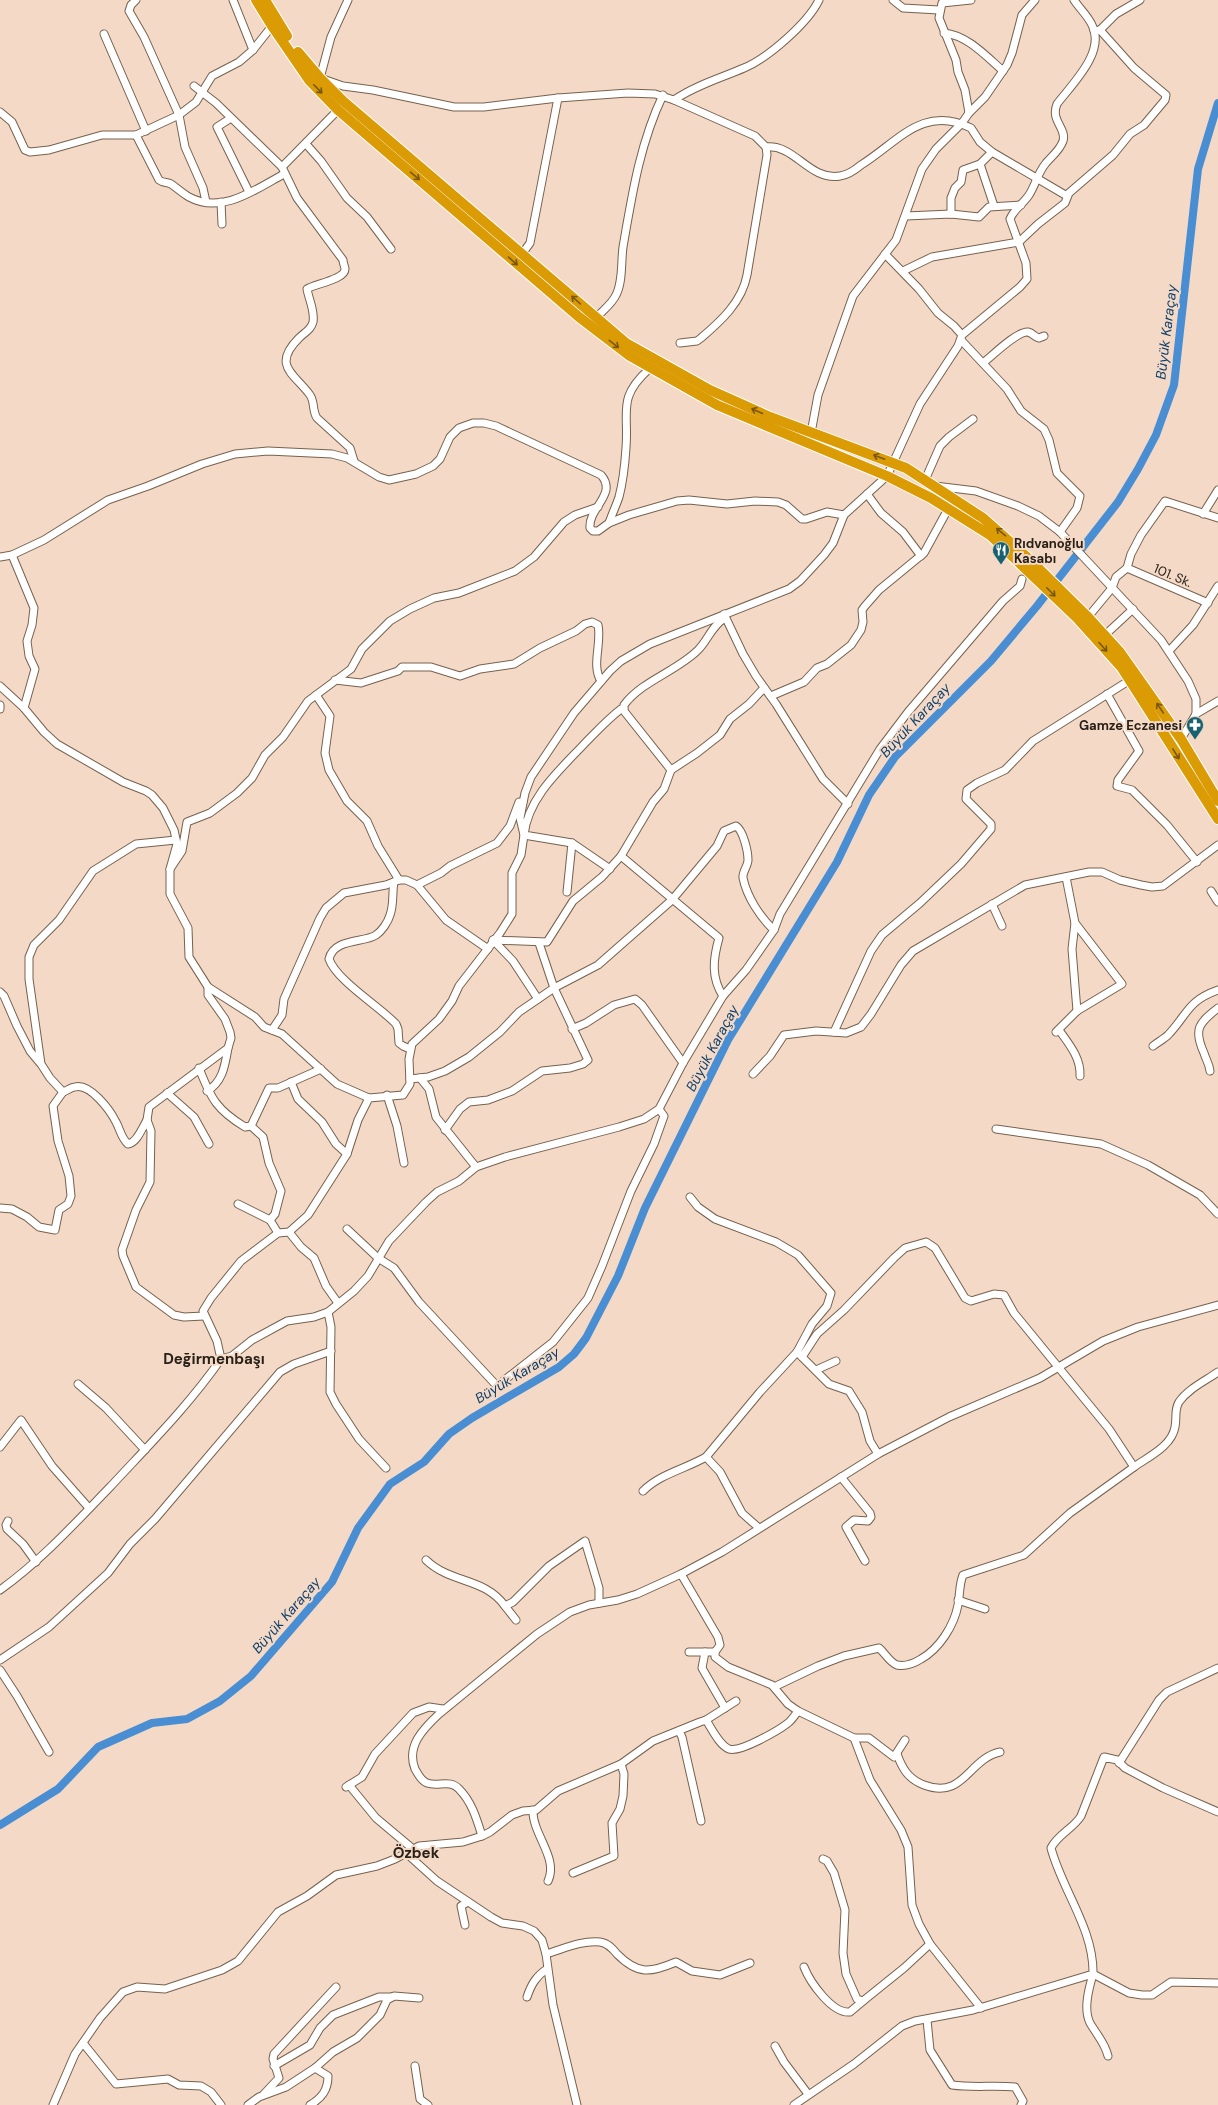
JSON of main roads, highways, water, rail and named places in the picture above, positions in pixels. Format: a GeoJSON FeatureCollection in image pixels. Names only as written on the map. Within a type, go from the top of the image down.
{"type":"FeatureCollection","features":[{"type":"Feature","properties":{"kind":"highway"},"geometry":{"type":"LineString","coordinates":[[256,0],[309,80],[338,110],[579,318],[649,369],[717,406],[888,476],[931,498],[990,535],[1027,563]]}},
{"type":"Feature","properties":{"kind":"highway"},"geometry":{"type":"LineString","coordinates":[[265,0],[304,60],[320,78],[426,173],[626,343],[675,372],[770,417],[906,468],[983,518],[1078,613],[1111,655],[1130,680],[1218,819]]}},
{"type":"Feature","properties":{"kind":"highway"},"geometry":{"type":"LineString","coordinates":[[1078,613],[1088,617],[1106,635],[1132,667],[1181,739],[1218,801]]}},
{"type":"Feature","properties":{"kind":"waterway","name":"Büyük Karaçay"},"geometry":{"type":"LineString","coordinates":[[0,1825],[58,1789],[98,1747],[152,1723],[187,1719],[220,1701],[251,1676],[332,1582],[358,1528],[390,1484],[424,1462],[449,1434],[472,1418],[559,1367],[574,1354],[586,1338],[618,1276],[645,1208],[728,1040],[837,862],[869,795],[895,757],[991,661],[1037,606],[1118,502],[1156,435],[1174,385],[1198,169],[1218,103]]}},
{"type":"Feature","properties":{"kind":"place","name":"Rıdvanoğlu Kasabı"},"geometry":{"type":"Point","coordinates":[1001,565]}},
{"type":"Feature","properties":{"kind":"place","name":"Gamze Eczanesi"},"geometry":{"type":"Point","coordinates":[1195,740]}},
{"type":"Feature","properties":{"kind":"district","name":"Değirmenbaşı"},"geometry":{"type":"Point","coordinates":[214,1359]}},
{"type":"Feature","properties":{"kind":"district","name":"Özbek"},"geometry":{"type":"Point","coordinates":[416,1853]}}]}
